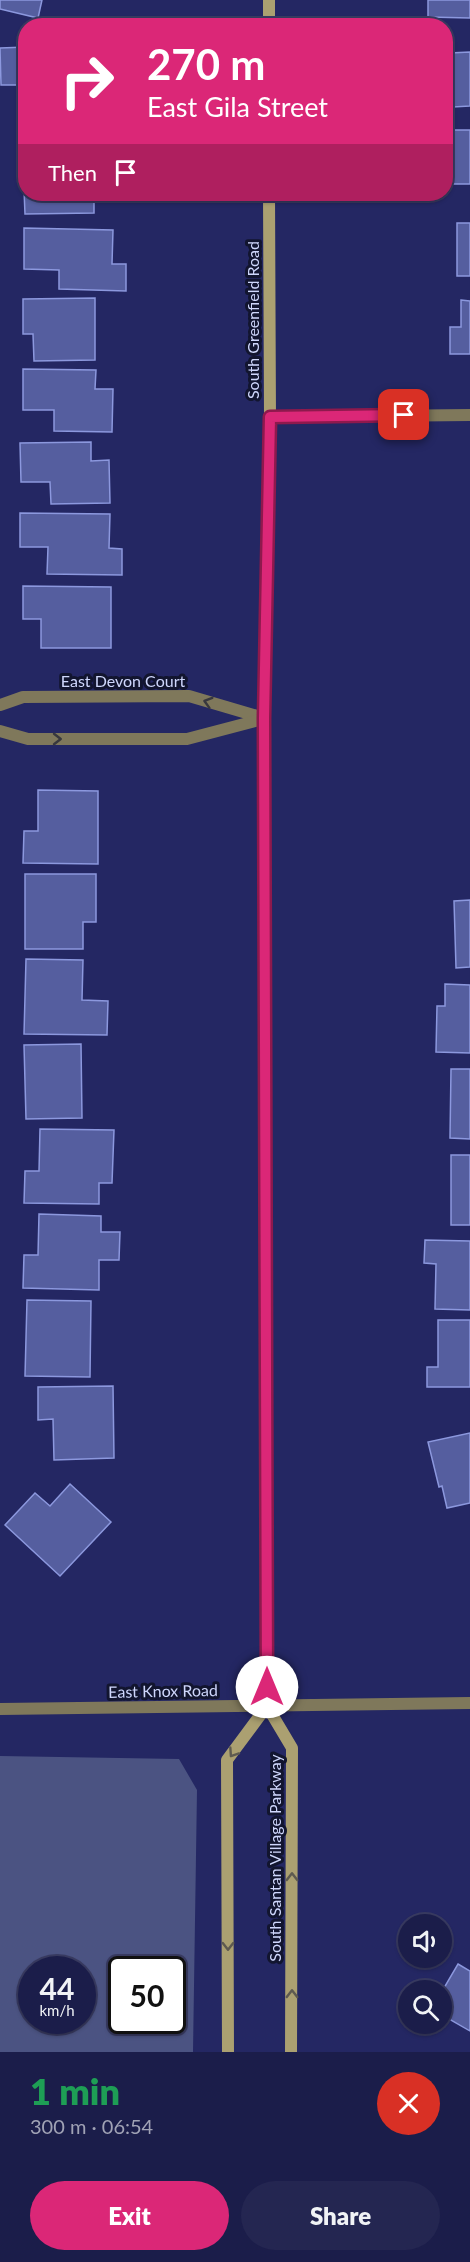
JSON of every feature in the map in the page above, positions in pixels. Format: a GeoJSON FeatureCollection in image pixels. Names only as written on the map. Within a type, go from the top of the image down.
{"type":"FeatureCollection","features":[{"type":"Feature","properties":{"kind":"main road"},"geometry":{"type":"LineString","coordinates":[[269,0],[269,18]]}},
{"type":"Feature","properties":{"kind":"main road","name":"South Greenfield Road"},"geometry":{"type":"LineString","coordinates":[[267,1706],[264,718],[270,417],[269,201]]}},
{"type":"Feature","properties":{"kind":"main road"},"geometry":{"type":"LineString","coordinates":[[228,2052],[227,1760],[267,1706]]}},
{"type":"Feature","properties":{"kind":"main road","name":"South Santan Village Parkway"},"geometry":{"type":"LineString","coordinates":[[267,1706],[292,1748],[291,2052]]}},
{"type":"Feature","properties":{"kind":"street"},"geometry":{"type":"LineString","coordinates":[[270,417],[470,415]]}},
{"type":"Feature","properties":{"kind":"street","name":"East Devon Court"},"geometry":{"type":"LineString","coordinates":[[0,705],[23,697],[189,696],[264,718]]}},
{"type":"Feature","properties":{"kind":"street"},"geometry":{"type":"LineString","coordinates":[[0,731],[28,740],[187,740],[264,718]]}},
{"type":"Feature","properties":{"kind":"street","name":"East Knox Road"},"geometry":{"type":"LineString","coordinates":[[0,1709],[470,1703]]}},
{"type":"Feature","properties":{"kind":"shaded area"},"geometry":{"type":"Polygon","coordinates":[[[0,1756],[179,1759],[197,1790],[193,2052],[0,2052],[0,1756]]]}},
{"type":"Feature","properties":{"kind":"building"},"geometry":{"type":"Polygon","coordinates":[[[0,0],[42,0],[38,18],[0,9],[0,0]]]}},
{"type":"Feature","properties":{"kind":"building"},"geometry":{"type":"Polygon","coordinates":[[[428,0],[470,0],[470,18],[428,17],[428,0]]]}},
{"type":"Feature","properties":{"kind":"building"},"geometry":{"type":"Polygon","coordinates":[[[18,47],[18,85],[1,85],[0,48],[18,47]]]}},
{"type":"Feature","properties":{"kind":"building"},"geometry":{"type":"Polygon","coordinates":[[[470,52],[470,106],[453,107],[453,53],[470,52]]]}},
{"type":"Feature","properties":{"kind":"building"},"geometry":{"type":"Polygon","coordinates":[[[453,130],[470,130],[470,184],[453,184],[453,130]]]}},
{"type":"Feature","properties":{"kind":"building"},"geometry":{"type":"Polygon","coordinates":[[[24,201],[94,201],[94,213],[25,214],[24,201]]]}},
{"type":"Feature","properties":{"kind":"building"},"geometry":{"type":"Polygon","coordinates":[[[457,223],[470,223],[470,276],[457,276],[457,223]]]}},
{"type":"Feature","properties":{"kind":"building"},"geometry":{"type":"Polygon","coordinates":[[[24,228],[113,230],[112,264],[126,264],[126,291],[59,289],[59,270],[24,269],[24,228]]]}},
{"type":"Feature","properties":{"kind":"building"},"geometry":{"type":"Polygon","coordinates":[[[95,298],[95,360],[34,361],[33,334],[23,334],[23,299],[95,298]]]}},
{"type":"Feature","properties":{"kind":"building"},"geometry":{"type":"Polygon","coordinates":[[[461,300],[470,301],[470,354],[450,354],[450,327],[461,327],[461,300]]]}},
{"type":"Feature","properties":{"kind":"building"},"geometry":{"type":"Polygon","coordinates":[[[23,369],[96,370],[95,389],[113,389],[112,432],[54,431],[54,410],[23,410],[23,369]]]}},
{"type":"Feature","properties":{"kind":"building"},"geometry":{"type":"Polygon","coordinates":[[[91,442],[91,461],[109,460],[110,503],[51,504],[50,482],[21,482],[20,443],[91,442]]]}},
{"type":"Feature","properties":{"kind":"building"},"geometry":{"type":"Polygon","coordinates":[[[20,513],[110,514],[109,548],[122,549],[122,575],[47,574],[48,547],[20,547],[20,513]]]}},
{"type":"Feature","properties":{"kind":"building"},"geometry":{"type":"Polygon","coordinates":[[[23,586],[111,587],[111,648],[41,648],[41,619],[23,619],[23,586]]]}},
{"type":"Feature","properties":{"kind":"building"},"geometry":{"type":"Polygon","coordinates":[[[38,790],[98,791],[98,864],[23,863],[24,831],[38,831],[38,790]]]}},
{"type":"Feature","properties":{"kind":"building"},"geometry":{"type":"Polygon","coordinates":[[[25,874],[96,874],[96,922],[83,922],[83,949],[25,949],[25,874]]]}},
{"type":"Feature","properties":{"kind":"building"},"geometry":{"type":"Polygon","coordinates":[[[470,900],[470,967],[456,968],[454,901],[470,900]]]}},
{"type":"Feature","properties":{"kind":"building"},"geometry":{"type":"Polygon","coordinates":[[[26,959],[83,960],[82,1000],[108,1001],[107,1035],[24,1034],[26,959]]]}},
{"type":"Feature","properties":{"kind":"building"},"geometry":{"type":"Polygon","coordinates":[[[445,984],[470,985],[470,1053],[436,1052],[437,1006],[445,1006],[445,984]]]}},
{"type":"Feature","properties":{"kind":"building"},"geometry":{"type":"Polygon","coordinates":[[[81,1044],[82,1118],[26,1119],[24,1045],[81,1044]]]}},
{"type":"Feature","properties":{"kind":"building"},"geometry":{"type":"Polygon","coordinates":[[[451,1069],[470,1069],[470,1139],[450,1138],[451,1069]]]}},
{"type":"Feature","properties":{"kind":"building"},"geometry":{"type":"Polygon","coordinates":[[[40,1129],[114,1130],[112,1183],[99,1183],[99,1204],[24,1203],[25,1171],[39,1171],[40,1129]]]}},
{"type":"Feature","properties":{"kind":"building"},"geometry":{"type":"Polygon","coordinates":[[[451,1155],[470,1155],[470,1225],[451,1225],[451,1155]]]}},
{"type":"Feature","properties":{"kind":"building"},"geometry":{"type":"Polygon","coordinates":[[[39,1214],[101,1216],[101,1232],[120,1232],[119,1260],[99,1260],[99,1290],[23,1288],[24,1255],[38,1255],[39,1214]]]}},
{"type":"Feature","properties":{"kind":"building"},"geometry":{"type":"Polygon","coordinates":[[[425,1240],[470,1241],[470,1310],[435,1309],[436,1264],[424,1263],[425,1240]]]}},
{"type":"Feature","properties":{"kind":"building"},"geometry":{"type":"Polygon","coordinates":[[[27,1300],[91,1301],[90,1377],[25,1376],[27,1300]]]}},
{"type":"Feature","properties":{"kind":"building"},"geometry":{"type":"Polygon","coordinates":[[[438,1320],[470,1320],[470,1387],[427,1387],[427,1367],[438,1367],[438,1320]]]}},
{"type":"Feature","properties":{"kind":"building"},"geometry":{"type":"Polygon","coordinates":[[[113,1386],[114,1458],[54,1460],[53,1419],[38,1420],[38,1387],[113,1386]]]}},
{"type":"Feature","properties":{"kind":"building"},"geometry":{"type":"Polygon","coordinates":[[[470,1433],[470,1503],[447,1508],[442,1486],[439,1487],[428,1442],[470,1433]]]}},
{"type":"Feature","properties":{"kind":"building"},"geometry":{"type":"Polygon","coordinates":[[[70,1484],[111,1522],[60,1576],[5,1525],[35,1493],[50,1506],[70,1484]]]}},
{"type":"Feature","properties":{"kind":"building"},"geometry":{"type":"Polygon","coordinates":[[[458,1964],[470,1971],[470,2031],[452,2021],[452,1980],[449,1980],[458,1964]]]}},
{"type":"Feature","properties":{"kind":"route"},"geometry":{"type":"LineString","coordinates":[[267,1687],[264,718],[270,417],[404,415]]}}]}
